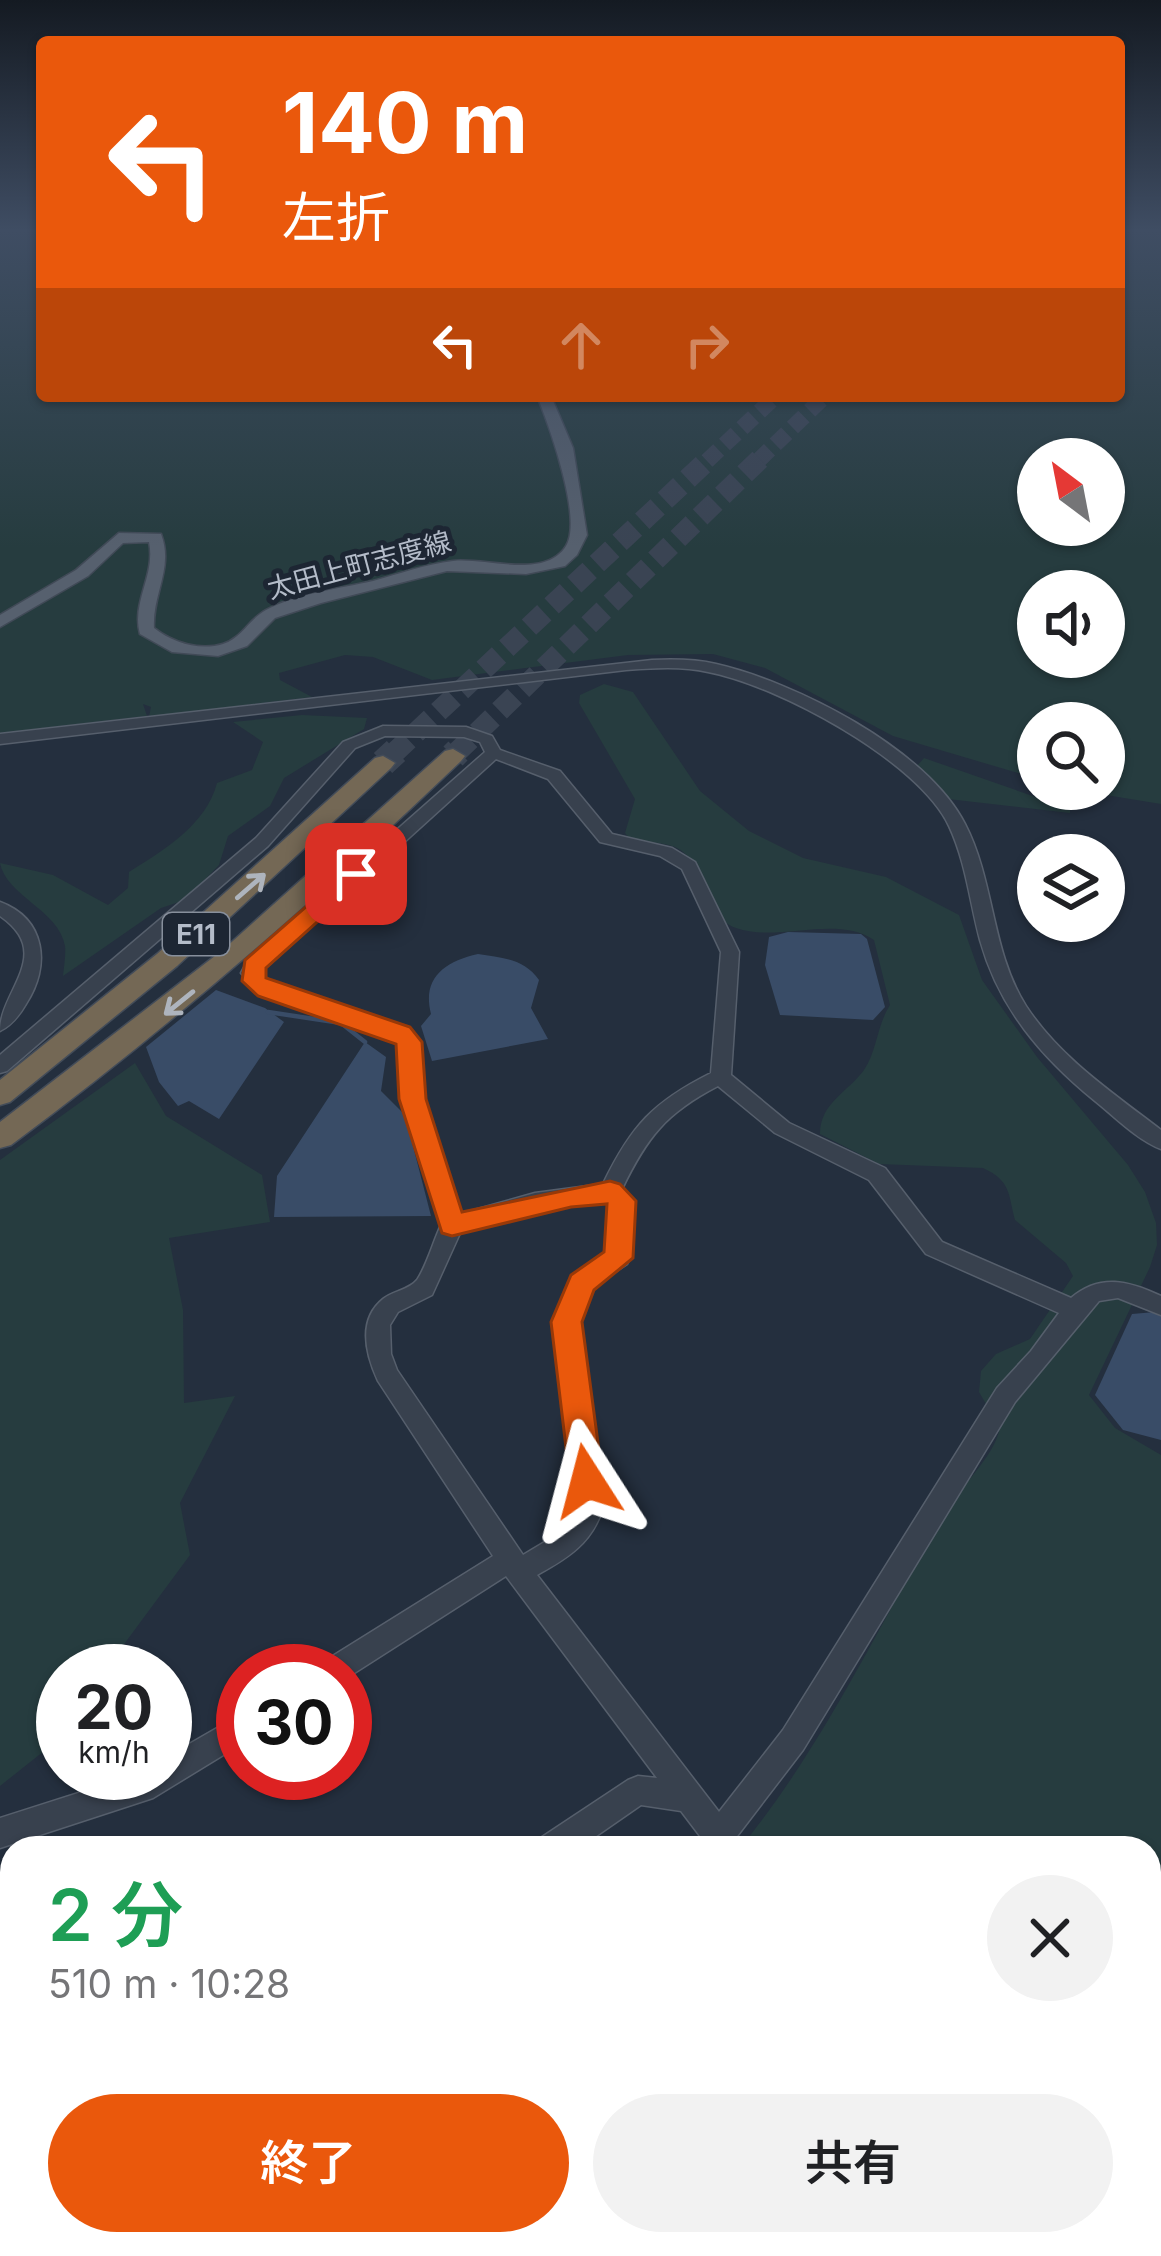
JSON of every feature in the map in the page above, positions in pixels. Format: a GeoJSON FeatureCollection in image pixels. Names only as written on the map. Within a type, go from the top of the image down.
{"type":"FeatureCollection","features":[{"type":"Feature","properties":{"kind":"highway","name":"E11"},"geometry":{"type":"LineString","coordinates":[[0,1137],[104,1063],[242,952],[453,756]]}},
{"type":"Feature","properties":{"kind":"highway","name":"E11"},"geometry":{"type":"LineString","coordinates":[[0,1095],[167,960],[383,763]]}},
{"type":"Feature","properties":{"kind":"main road","name":"太田上町志度線"},"geometry":{"type":"LineString","coordinates":[[0,622],[82,573],[112,542],[137,535],[156,537],[163,572],[145,608],[146,629],[158,640],[203,651],[239,644],[260,620],[292,606],[444,567],[473,564],[520,570],[557,562],[577,547],[579,535],[566,448],[547,402]]}},
{"type":"Feature","properties":{"kind":"street"},"geometry":{"type":"LineString","coordinates":[[0,740],[614,667],[694,665],[728,671],[881,747],[933,788],[962,837],[998,970],[1028,1024],[1080,1077],[1161,1141]]}},
{"type":"Feature","properties":{"kind":"street"},"geometry":{"type":"LineString","coordinates":[[0,1066],[246,857],[350,746],[383,731],[466,732],[479,734],[494,753],[554,775],[605,838],[667,852],[689,866],[730,952],[721,1076]]}},
{"type":"Feature","properties":{"kind":"street"},"geometry":{"type":"LineString","coordinates":[[494,753],[251,973],[267,990],[400,1033],[409,1042],[412,1099],[452,1225],[424,1289],[390,1306],[378,1324],[379,1354],[407,1410],[514,1565],[688,1797],[710,1836]]}},
{"type":"Feature","properties":{"kind":"street"},"geometry":{"type":"LineString","coordinates":[[0,908],[25,928],[37,970],[30,987],[0,1024]]}},
{"type":"Feature","properties":{"kind":"street"},"geometry":{"type":"LineString","coordinates":[[610,1191],[638,1133],[653,1115],[721,1076]]}},
{"type":"Feature","properties":{"kind":"street"},"geometry":{"type":"LineString","coordinates":[[721,1076],[782,1128],[877,1174],[934,1248],[1071,1308]]}},
{"type":"Feature","properties":{"kind":"street"},"geometry":{"type":"LineString","coordinates":[[452,1225],[536,1202],[610,1191]]}},
{"type":"Feature","properties":{"kind":"street"},"geometry":{"type":"LineString","coordinates":[[372,1648],[514,1565],[562,1546],[587,1524],[590,1508],[567,1322],[581,1283],[619,1258],[621,1201],[610,1191]]}},
{"type":"Feature","properties":{"kind":"street"},"geometry":{"type":"LineString","coordinates":[[717,1836],[793,1740],[1006,1395],[1045,1351],[1071,1308],[1101,1289],[1117,1287],[1161,1306]]}},
{"type":"Feature","properties":{"kind":"street"},"geometry":{"type":"LineString","coordinates":[[0,1834],[143,1788],[216,1743]]}},
{"type":"Feature","properties":{"kind":"street"},"geometry":{"type":"LineString","coordinates":[[571,1836],[638,1790],[688,1797]]}},
{"type":"Feature","properties":{"kind":"green space"},"geometry":{"type":"Polygon","coordinates":[[[0,337],[36,337],[36,402],[1125,402],[1125,337],[1161,337],[1161,804],[1125,798],[1125,702],[1017,702],[1017,773],[893,736],[765,668],[713,654],[628,655],[432,680],[373,657],[345,655],[279,673],[280,680],[312,697],[149,717],[151,707],[143,704],[147,716],[0,733],[0,337]]]}},
{"type":"Feature","properties":{"kind":"green space"},"geometry":{"type":"Polygon","coordinates":[[[604,684],[633,692],[700,791],[749,831],[803,858],[886,877],[959,915],[982,980],[1145,1192],[1156,1223],[1157,1245],[1089,1395],[1115,1428],[1161,1455],[1161,1836],[749,1836],[798,1769],[945,1512],[996,1439],[1000,1428],[979,1392],[981,1371],[996,1354],[1030,1339],[1073,1276],[1066,1263],[1015,1220],[1007,1189],[992,1173],[983,1168],[879,1164],[820,1134],[830,1106],[868,1063],[890,1005],[874,940],[842,929],[752,932],[725,922],[686,854],[625,833],[635,799],[579,703],[580,695],[604,684]]]}},
{"type":"Feature","properties":{"kind":"green space"},"geometry":{"type":"Polygon","coordinates":[[[302,715],[367,718],[364,729],[284,778],[270,806],[228,836],[219,865],[185,900],[161,908],[63,976],[61,933],[12,885],[0,863],[53,875],[108,905],[128,888],[129,872],[194,824],[217,783],[252,770],[263,742],[233,722],[302,715]]]}},
{"type":"Feature","properties":{"kind":"green space"},"geometry":{"type":"Polygon","coordinates":[[[924,758],[1017,790],[1017,807],[948,799],[916,767],[924,758]]]}},
{"type":"Feature","properties":{"kind":"green space"},"geometry":{"type":"Polygon","coordinates":[[[135,1063],[166,1116],[262,1175],[270,1222],[169,1238],[183,1310],[184,1403],[235,1396],[180,1503],[190,1555],[124,1644],[36,1644],[36,1757],[0,1786],[0,1160],[135,1063]]]}},
{"type":"Feature","properties":{"kind":"water"},"geometry":{"type":"Polygon","coordinates":[[[788,932],[861,934],[867,939],[885,1007],[873,1020],[780,1015],[765,965],[769,937],[788,932]]]}},
{"type":"Feature","properties":{"kind":"water"},"geometry":{"type":"Polygon","coordinates":[[[478,954],[512,960],[539,980],[531,1008],[548,1039],[432,1061],[421,1026],[431,1014],[433,982],[445,967],[478,954]]]}},
{"type":"Feature","properties":{"kind":"water"},"geometry":{"type":"Polygon","coordinates":[[[216,990],[265,1008],[284,1022],[219,1119],[189,1101],[178,1106],[159,1082],[146,1047],[216,990]]]}},
{"type":"Feature","properties":{"kind":"water"},"geometry":{"type":"Polygon","coordinates":[[[365,1042],[386,1057],[381,1091],[405,1115],[431,1216],[274,1217],[277,1176],[365,1042]]]}},
{"type":"Feature","properties":{"kind":"water"},"geometry":{"type":"Polygon","coordinates":[[[1132,1314],[1161,1315],[1161,1440],[1123,1430],[1095,1395],[1132,1314]]]}},
{"type":"Feature","properties":{"kind":"waterway"},"geometry":{"type":"LineString","coordinates":[[268,1012],[341,1023],[365,1042]]}},
{"type":"Feature","properties":{"kind":"tunnel"},"geometry":{"type":"LineString","coordinates":[[707,461],[770,402]]}},
{"type":"Feature","properties":{"kind":"tunnel"},"geometry":{"type":"LineString","coordinates":[[758,461],[819,402]]}},
{"type":"Feature","properties":{"kind":"tunnel"},"geometry":{"type":"LineString","coordinates":[[393,754],[710,458]]}},
{"type":"Feature","properties":{"kind":"tunnel"},"geometry":{"type":"LineString","coordinates":[[455,754],[761,458]]}},
{"type":"Feature","properties":{"kind":"tunnel"},"geometry":{"type":"LineString","coordinates":[[383,763],[396,751]]}},
{"type":"Feature","properties":{"kind":"tunnel"},"geometry":{"type":"LineString","coordinates":[[455,754],[458,751]]}},
{"type":"Feature","properties":{"kind":"route"},"geometry":{"type":"LineString","coordinates":[[356,874],[254,966],[254,981],[267,990],[400,1033],[409,1042],[412,1099],[452,1225],[571,1196],[610,1191],[621,1201],[619,1258],[581,1283],[567,1322],[567,1351],[587,1481]]}}]}
